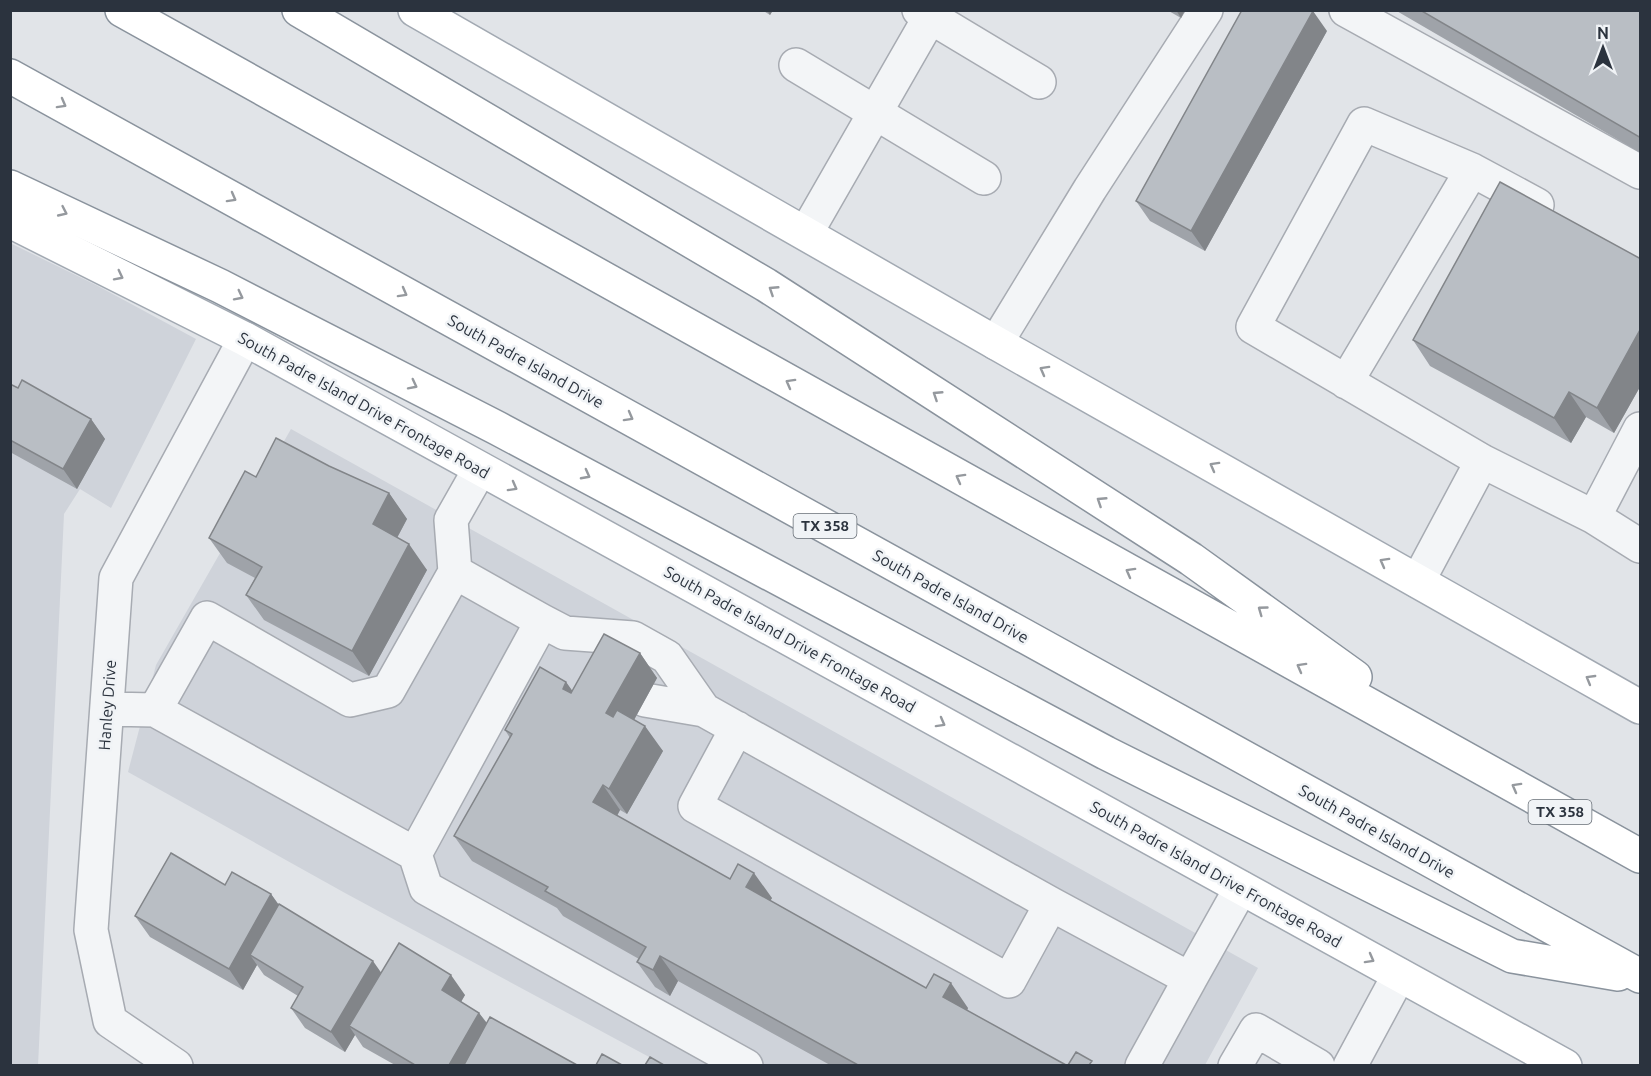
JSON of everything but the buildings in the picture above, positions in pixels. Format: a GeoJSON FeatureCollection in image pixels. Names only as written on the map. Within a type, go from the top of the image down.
{"type":"FeatureCollection","features":[{"type":"Feature","properties":{"kind":"main road","name":"TX 358"},"geometry":{"type":"LineString","coordinates":[[122,10],[1641,856]]}},
{"type":"Feature","properties":{"kind":"main road"},"geometry":{"type":"LineString","coordinates":[[299,10],[766,285],[1191,559],[1480,767]]}},
{"type":"Feature","properties":{"kind":"main road"},"geometry":{"type":"LineString","coordinates":[[428,14],[996,343],[1641,708]]}},
{"type":"Feature","properties":{"kind":"main road","name":"South Padre Island Drive"},"geometry":{"type":"LineString","coordinates":[[10,76],[1641,977]]}},
{"type":"Feature","properties":{"kind":"main road"},"geometry":{"type":"LineString","coordinates":[[10,187],[231,291],[496,428],[1106,753],[1512,956],[1641,977]]}},
{"type":"Feature","properties":{"kind":"main road","name":"South Padre Island Drive Frontage Road"},"geometry":{"type":"LineString","coordinates":[[10,221],[245,339],[1565,1065]]}},
{"type":"Feature","properties":{"kind":"street"},"geometry":{"type":"LineString","coordinates":[[996,343],[1090,189],[1206,10]]}},
{"type":"Feature","properties":{"kind":"street"},"geometry":{"type":"LineString","coordinates":[[1346,10],[1641,172]]}},
{"type":"Feature","properties":{"kind":"street"},"geometry":{"type":"LineString","coordinates":[[806,233],[876,113],[928,13],[1039,82]]}},
{"type":"Feature","properties":{"kind":"street"},"geometry":{"type":"LineString","coordinates":[[796,65],[984,178]]}},
{"type":"Feature","properties":{"kind":"street"},"geometry":{"type":"LineString","coordinates":[[1567,221],[1472,170],[1364,124],[1253,327],[1482,461],[1594,516],[1641,546]]}},
{"type":"Feature","properties":{"kind":"street"},"geometry":{"type":"LineString","coordinates":[[1346,382],[1472,170]]}},
{"type":"Feature","properties":{"kind":"street","name":"Hanley Drive"},"geometry":{"type":"LineString","coordinates":[[176,1065],[110,1021],[91,930],[116,578],[245,339]]}},
{"type":"Feature","properties":{"kind":"street"},"geometry":{"type":"LineString","coordinates":[[1594,516],[1641,429]]}},
{"type":"Feature","properties":{"kind":"street"},"geometry":{"type":"LineString","coordinates":[[1418,581],[1482,461]]}},
{"type":"Feature","properties":{"kind":"street"},"geometry":{"type":"LineString","coordinates":[[155,710],[207,618],[350,700],[388,691],[455,572],[450,520],[480,469]]}},
{"type":"Feature","properties":{"kind":"street"},"geometry":{"type":"LineString","coordinates":[[455,572],[554,627],[595,665]]}},
{"type":"Feature","properties":{"kind":"street"},"geometry":{"type":"LineString","coordinates":[[554,627],[633,638],[667,657],[704,710]]}},
{"type":"Feature","properties":{"kind":"street"},"geometry":{"type":"LineString","coordinates":[[415,854],[554,627]]}},
{"type":"Feature","properties":{"kind":"street"},"geometry":{"type":"LineString","coordinates":[[645,700],[704,710],[1190,980]]}},
{"type":"Feature","properties":{"kind":"street"},"geometry":{"type":"LineString","coordinates":[[106,709],[155,710],[415,854],[426,888],[746,1065]]}},
{"type":"Feature","properties":{"kind":"street"},"geometry":{"type":"LineString","coordinates":[[737,728],[695,806],[1010,981],[1051,904]]}},
{"type":"Feature","properties":{"kind":"street"},"geometry":{"type":"LineString","coordinates":[[1142,1065],[1241,888]]}},
{"type":"Feature","properties":{"kind":"street"},"geometry":{"type":"LineString","coordinates":[[1350,1065],[1400,975]]}},
{"type":"Feature","properties":{"kind":"street"},"geometry":{"type":"LineString","coordinates":[[1235,1065],[1256,1030],[1318,1065]]}},
{"type":"Feature","properties":{"kind":"shaded area"},"geometry":{"type":"Polygon","coordinates":[[[10,243],[96,285],[196,339],[111,508],[80,489],[64,514],[38,1066],[10,1065],[10,243]]]}},
{"type":"Feature","properties":{"kind":"shaded area"},"geometry":{"type":"Polygon","coordinates":[[[291,429],[1258,968],[1205,1065],[664,1065],[345,893],[128,772],[156,665],[291,429]]]}}]}
